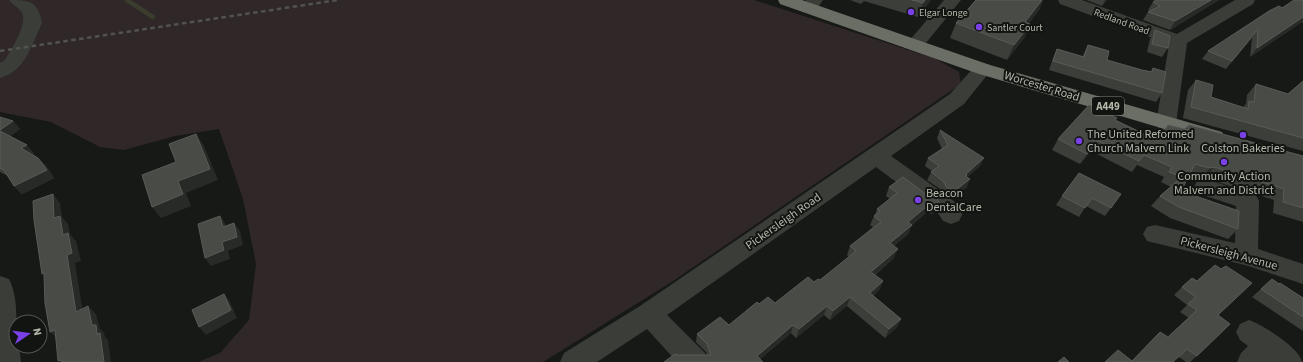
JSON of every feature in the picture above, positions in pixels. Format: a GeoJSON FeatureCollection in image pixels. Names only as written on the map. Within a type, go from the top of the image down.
{"type":"FeatureCollection","features":[{"type":"Feature","properties":{"kind":"highway","name":"Worcester Road"},"geometry":{"type":"LineString","coordinates":[[786,0],[812,4],[915,45],[983,69],[1166,124],[1231,141]]}},
{"type":"Feature","properties":{"kind":"street"},"geometry":{"type":"LineString","coordinates":[[6,67],[33,23],[32,15],[26,6],[17,0]]}},
{"type":"Feature","properties":{"kind":"street"},"geometry":{"type":"LineString","coordinates":[[915,45],[953,0]]}},
{"type":"Feature","properties":{"kind":"street","name":"Redland Road"},"geometry":{"type":"LineString","coordinates":[[1066,0],[1178,41]]}},
{"type":"Feature","properties":{"kind":"street"},"geometry":{"type":"LineString","coordinates":[[1166,124],[1178,41],[1247,0]]}},
{"type":"Feature","properties":{"kind":"street","name":"Pickersleigh Road"},"geometry":{"type":"LineString","coordinates":[[574,362],[649,314],[958,99],[983,69]]}},
{"type":"Feature","properties":{"kind":"street"},"geometry":{"type":"LineString","coordinates":[[876,156],[942,205]]}},
{"type":"Feature","properties":{"kind":"street"},"geometry":{"type":"LineString","coordinates":[[1205,187],[1248,201],[1246,256]]}},
{"type":"Feature","properties":{"kind":"street","name":"Pickersleigh Avenue"},"geometry":{"type":"LineString","coordinates":[[1155,234],[1246,256],[1303,274]]}},
{"type":"Feature","properties":{"kind":"street"},"geometry":{"type":"LineString","coordinates":[[0,286],[1,316],[7,362]]}},
{"type":"Feature","properties":{"kind":"street"},"geometry":{"type":"LineString","coordinates":[[649,314],[695,362]]}},
{"type":"Feature","properties":{"kind":"street"},"geometry":{"type":"LineString","coordinates":[[1256,346],[1289,361]]}},
{"type":"Feature","properties":{"kind":"shaded area"},"geometry":{"type":"Polygon","coordinates":[[[0,0],[754,0],[936,59],[959,72],[961,84],[673,281],[543,362],[198,362],[220,353],[249,320],[256,264],[243,199],[219,129],[175,136],[124,150],[100,147],[51,122],[0,112],[0,0]]]}},
{"type":"Feature","properties":{"kind":"building"},"geometry":{"type":"Polygon","coordinates":[[[912,0],[925,0],[923,3],[912,0]]]}},
{"type":"Feature","properties":{"kind":"building","name":"Santler Court"},"geometry":{"type":"Polygon","coordinates":[[[976,0],[1042,0],[1025,22],[1030,24],[1014,45],[956,23],[976,0]]]}},
{"type":"Feature","properties":{"kind":"building"},"geometry":{"type":"Polygon","coordinates":[[[1156,0],[1211,0],[1175,21],[1148,12],[1160,6],[1153,2],[1156,0]]]}},
{"type":"Feature","properties":{"kind":"building"},"geometry":{"type":"Polygon","coordinates":[[[1294,0],[1303,0],[1303,17],[1257,48],[1258,29],[1232,61],[1208,51],[1269,11],[1279,6],[1282,8],[1294,0]]]}},
{"type":"Feature","properties":{"kind":"building"},"geometry":{"type":"Polygon","coordinates":[[[1155,30],[1170,36],[1168,48],[1152,44],[1155,30]]]}},
{"type":"Feature","properties":{"kind":"building"},"geometry":{"type":"Polygon","coordinates":[[[1088,45],[1109,51],[1107,60],[1142,70],[1152,72],[1153,68],[1166,72],[1162,93],[1053,61],[1057,49],[1084,57],[1088,45]]]}},
{"type":"Feature","properties":{"kind":"building"},"geometry":{"type":"Polygon","coordinates":[[[1196,80],[1213,85],[1211,97],[1248,109],[1249,101],[1254,102],[1256,84],[1288,94],[1303,81],[1303,138],[1191,107],[1196,80]]]}},
{"type":"Feature","properties":{"kind":"building"},"geometry":{"type":"Polygon","coordinates":[[[1089,105],[1117,118],[1115,120],[1159,141],[1168,125],[1188,130],[1189,125],[1303,156],[1303,208],[1283,202],[1284,189],[1214,167],[1210,168],[1195,164],[1181,191],[1239,211],[1238,229],[1179,207],[1160,196],[1182,177],[1169,172],[1172,167],[1144,155],[1139,161],[1098,141],[1087,154],[1058,139],[1089,105]]]}},
{"type":"Feature","properties":{"kind":"building"},"geometry":{"type":"Polygon","coordinates":[[[0,117],[13,121],[0,130],[0,117]]]}},
{"type":"Feature","properties":{"kind":"building"},"geometry":{"type":"Polygon","coordinates":[[[940,130],[984,158],[966,174],[967,175],[965,176],[970,179],[956,190],[947,188],[943,181],[931,172],[939,166],[928,158],[948,145],[940,130]]]}},
{"type":"Feature","properties":{"kind":"building"},"geometry":{"type":"Polygon","coordinates":[[[0,131],[27,145],[21,148],[38,158],[47,170],[14,186],[4,170],[0,168],[0,131]]]}},
{"type":"Feature","properties":{"kind":"building"},"geometry":{"type":"Polygon","coordinates":[[[196,134],[210,169],[178,181],[183,194],[152,207],[142,175],[176,162],[169,144],[196,134]]]}},
{"type":"Feature","properties":{"kind":"building"},"geometry":{"type":"Polygon","coordinates":[[[1079,173],[1121,194],[1111,208],[1092,198],[1085,208],[1062,196],[1079,173]]]}},
{"type":"Feature","properties":{"kind":"building"},"geometry":{"type":"Polygon","coordinates":[[[903,177],[926,194],[935,196],[939,202],[935,204],[932,202],[908,222],[912,225],[890,243],[898,249],[871,272],[883,281],[870,293],[901,319],[889,329],[850,297],[833,311],[827,306],[799,329],[793,325],[757,356],[763,362],[664,362],[675,354],[711,355],[707,344],[697,334],[720,317],[729,325],[757,302],[759,304],[768,297],[775,303],[808,277],[814,282],[818,279],[820,280],[856,251],[850,246],[881,222],[874,216],[880,211],[877,209],[897,193],[889,187],[903,177]]]}},
{"type":"Feature","properties":{"kind":"building"},"geometry":{"type":"Polygon","coordinates":[[[53,194],[54,218],[60,216],[63,235],[68,233],[72,253],[67,255],[76,312],[88,306],[92,325],[96,325],[97,334],[100,333],[104,362],[58,361],[55,330],[50,332],[45,303],[44,273],[42,274],[34,220],[33,201],[53,194]]]}},
{"type":"Feature","properties":{"kind":"building"},"geometry":{"type":"Polygon","coordinates":[[[220,216],[223,227],[234,223],[237,237],[222,242],[224,250],[205,258],[198,224],[220,216]]]}},
{"type":"Feature","properties":{"kind":"building"},"geometry":{"type":"Polygon","coordinates":[[[1215,265],[1221,269],[1226,266],[1252,283],[1218,315],[1230,324],[1197,356],[1187,349],[1173,362],[1105,362],[1118,350],[1132,361],[1160,332],[1168,337],[1197,310],[1188,304],[1196,297],[1182,287],[1192,278],[1197,281],[1215,265]]]}},
{"type":"Feature","properties":{"kind":"building"},"geometry":{"type":"Polygon","coordinates":[[[1272,279],[1303,298],[1303,317],[1261,289],[1272,279]]]}},
{"type":"Feature","properties":{"kind":"building"},"geometry":{"type":"Polygon","coordinates":[[[224,294],[231,310],[199,327],[192,310],[224,294]]]}},
{"type":"Feature","properties":{"kind":"building"},"geometry":{"type":"Polygon","coordinates":[[[1064,357],[1069,362],[1058,362],[1064,357]]]}},
{"type":"Feature","properties":{"kind":"waterway"},"geometry":{"type":"LineString","coordinates":[[127,0],[153,17]]}},
{"type":"Feature","properties":{"kind":"railway"},"geometry":{"type":"LineString","coordinates":[[0,51],[338,0]]}},
{"type":"Feature","properties":{"kind":"place","name":"Elgar Longe"},"geometry":{"type":"Point","coordinates":[911,12]}},
{"type":"Feature","properties":{"kind":"place","name":"Santler Court"},"geometry":{"type":"Point","coordinates":[979,27]}},
{"type":"Feature","properties":{"kind":"place","name":"Colston Bakeries"},"geometry":{"type":"Point","coordinates":[1243,135]}},
{"type":"Feature","properties":{"kind":"place","name":"The United Reformed Church Malvern Link"},"geometry":{"type":"Point","coordinates":[1079,141]}},
{"type":"Feature","properties":{"kind":"place","name":"Community Action Malvern and District"},"geometry":{"type":"Point","coordinates":[1224,162]}},
{"type":"Feature","properties":{"kind":"place","name":"Beacon DentalCare"},"geometry":{"type":"Point","coordinates":[918,200]}}]}
